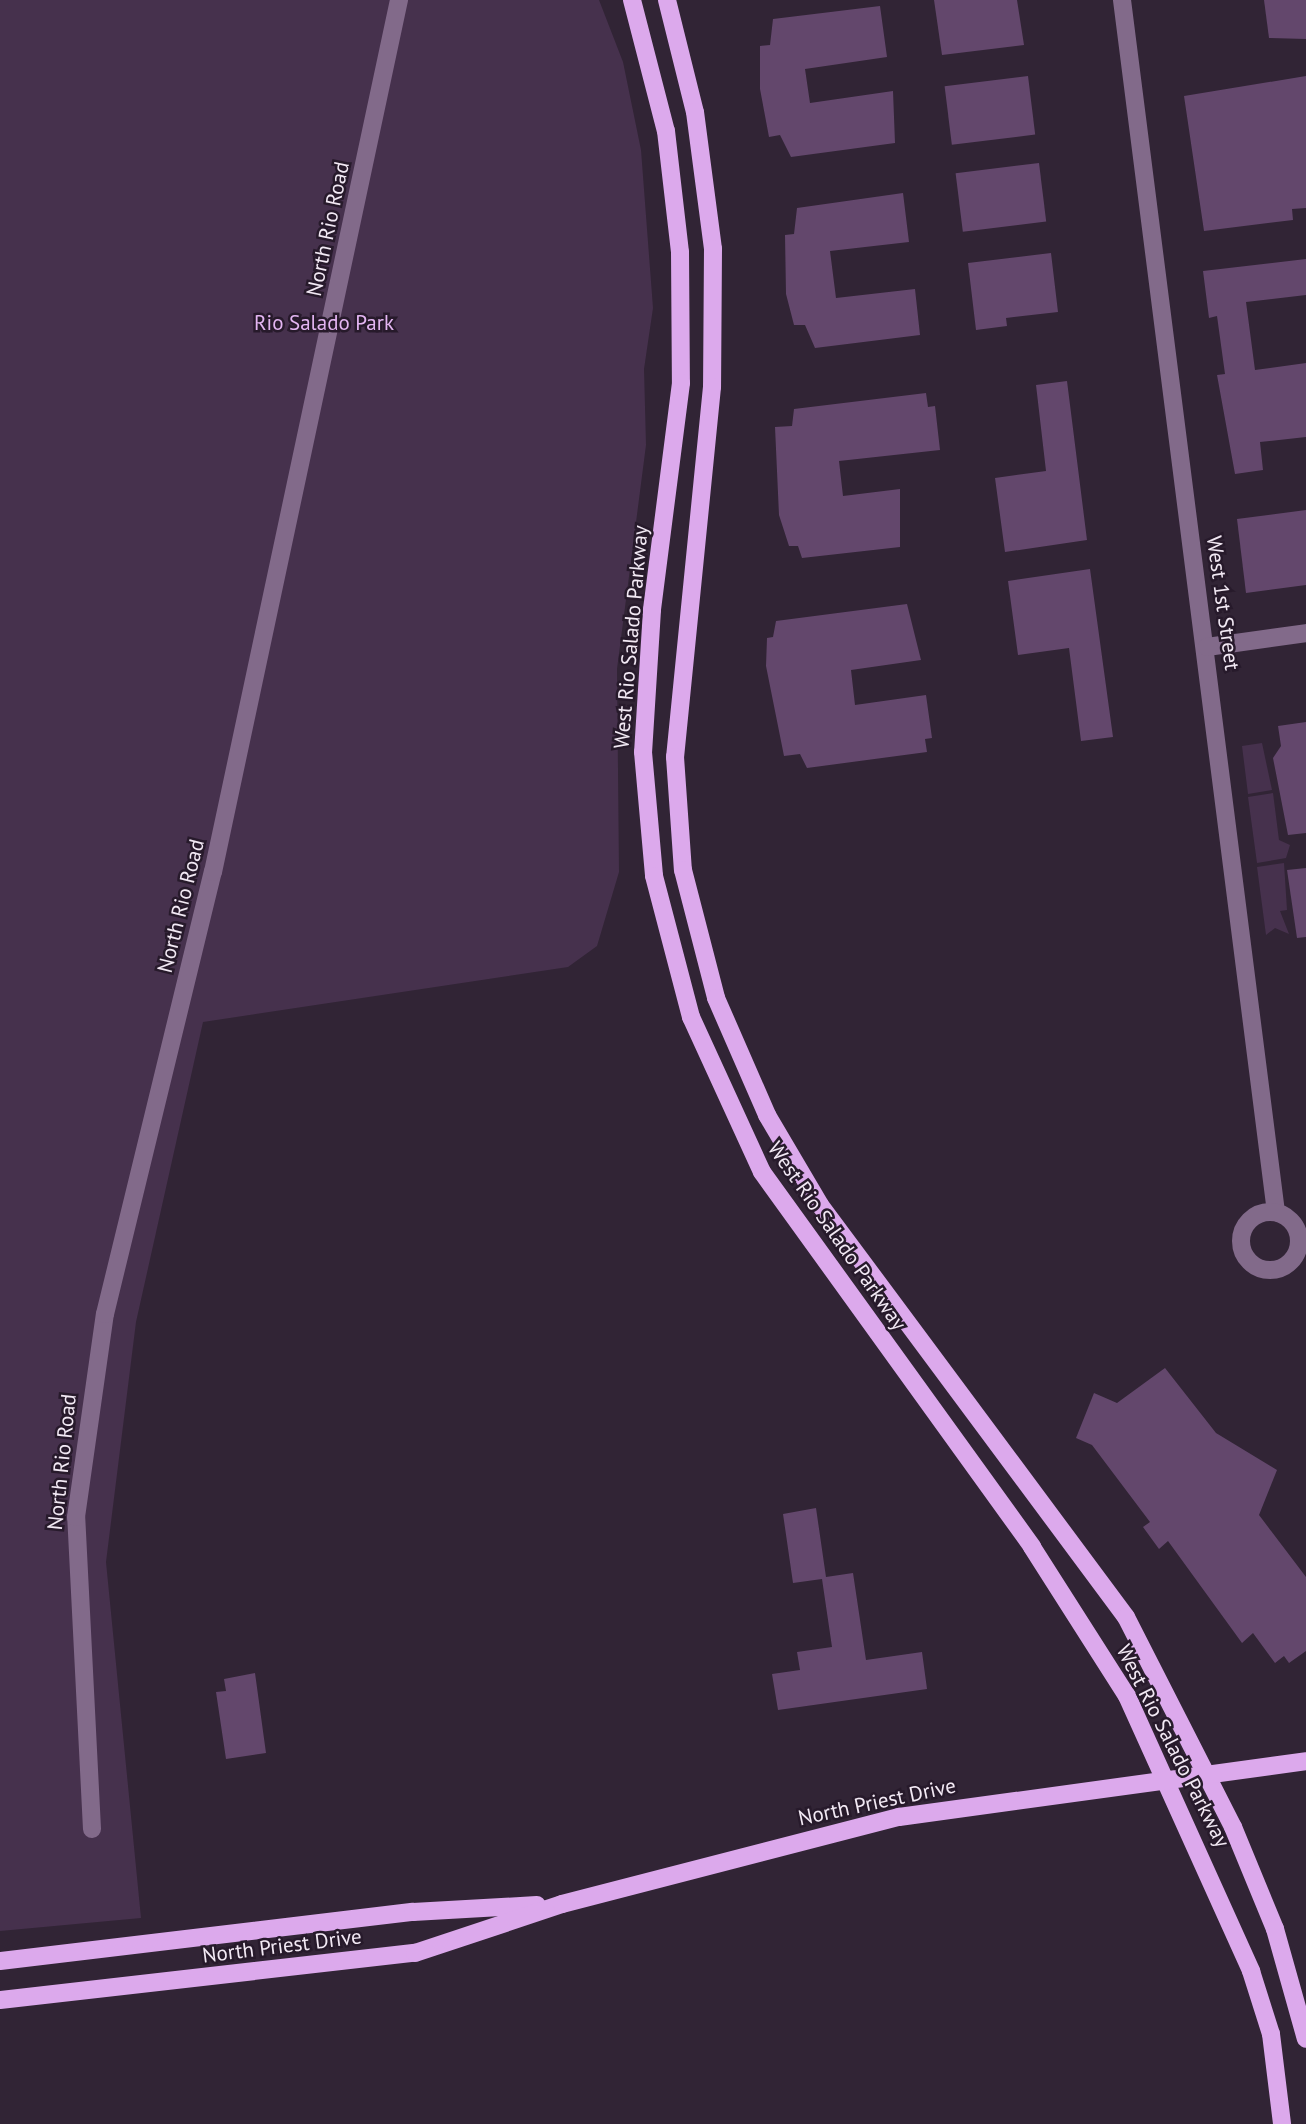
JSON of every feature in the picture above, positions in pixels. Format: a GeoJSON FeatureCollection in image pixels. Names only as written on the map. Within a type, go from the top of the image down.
{"type":"FeatureCollection","features":[{"type":"Feature","properties":{"kind":"main road","name":"West Rio Salado Parkway"},"geometry":{"type":"LineString","coordinates":[[632,0],[674,186],[681,383],[652,610],[643,752],[653,869],[691,1017],[762,1172],[1060,1587],[1127,1696],[1166,1778],[1265,2010],[1282,2124]]}},
{"type":"Feature","properties":{"kind":"main road","name":"West Rio Salado Parkway"},"geometry":{"type":"LineString","coordinates":[[667,0],[710,210],[712,387],[675,757],[683,870],[716,998],[745,1070],[803,1177],[1092,1564],[1208,1773],[1275,1929],[1306,2039]]}},
{"type":"Feature","properties":{"kind":"main road"},"geometry":{"type":"LineString","coordinates":[[681,383],[712,387]]}},
{"type":"Feature","properties":{"kind":"main road","name":"North Priest Drive"},"geometry":{"type":"LineString","coordinates":[[0,2000],[415,1952],[562,1904],[899,1817],[1306,1760]]}},
{"type":"Feature","properties":{"kind":"main road","name":"North Priest Drive"},"geometry":{"type":"LineString","coordinates":[[0,1961],[413,1912],[562,1904]]}},
{"type":"Feature","properties":{"kind":"street","name":"North Rio Road"},"geometry":{"type":"LineString","coordinates":[[92,1829],[76,1517],[104,1314],[214,872],[399,0]]}},
{"type":"Feature","properties":{"kind":"street","name":"West 1st Street"},"geometry":{"type":"LineString","coordinates":[[1122,0],[1207,647],[1276,1212]]}},
{"type":"Feature","properties":{"kind":"street"},"geometry":{"type":"LineString","coordinates":[[1207,647],[1306,633]]}},
{"type":"Feature","properties":{"kind":"green space","name":"Rio Salado Park"},"geometry":{"type":"Polygon","coordinates":[[[0,0],[599,0],[623,62],[641,150],[653,308],[644,369],[646,445],[617,669],[619,872],[597,946],[568,967],[203,1022],[136,1322],[106,1562],[141,1918],[0,1931],[0,0]]]}},
{"type":"Feature","properties":{"kind":"green space"},"geometry":{"type":"Polygon","coordinates":[[[1262,743],[1272,790],[1248,794],[1242,746],[1262,743]]]}},
{"type":"Feature","properties":{"kind":"green space"},"geometry":{"type":"Polygon","coordinates":[[[1273,793],[1279,840],[1290,845],[1286,858],[1257,863],[1248,797],[1273,793]]]}},
{"type":"Feature","properties":{"kind":"green space"},"geometry":{"type":"Polygon","coordinates":[[[1284,863],[1287,910],[1280,911],[1289,934],[1275,928],[1266,935],[1257,867],[1284,863]]]}},
{"type":"Feature","properties":{"kind":"building"},"geometry":{"type":"Polygon","coordinates":[[[934,0],[1017,0],[1024,45],[942,55],[934,0]]]}},
{"type":"Feature","properties":{"kind":"building"},"geometry":{"type":"Polygon","coordinates":[[[1264,0],[1306,0],[1306,39],[1269,38],[1264,0]]]}},
{"type":"Feature","properties":{"kind":"building"},"geometry":{"type":"Polygon","coordinates":[[[880,6],[887,57],[805,69],[810,103],[893,91],[895,143],[791,157],[780,135],[769,137],[760,89],[760,46],[770,45],[773,19],[880,6]]]}},
{"type":"Feature","properties":{"kind":"building"},"geometry":{"type":"Polygon","coordinates":[[[1028,76],[1035,135],[952,145],[945,86],[1028,76]]]}},
{"type":"Feature","properties":{"kind":"building"},"geometry":{"type":"Polygon","coordinates":[[[1306,76],[1306,208],[1292,209],[1293,220],[1204,231],[1184,96],[1306,76]]]}},
{"type":"Feature","properties":{"kind":"building"},"geometry":{"type":"Polygon","coordinates":[[[1039,163],[1046,222],[963,232],[956,173],[1039,163]]]}},
{"type":"Feature","properties":{"kind":"building"},"geometry":{"type":"Polygon","coordinates":[[[903,193],[909,242],[830,251],[836,298],[915,289],[920,335],[815,348],[805,325],[794,325],[786,294],[785,235],[794,234],[797,208],[903,193]]]}},
{"type":"Feature","properties":{"kind":"building"},"geometry":{"type":"Polygon","coordinates":[[[1051,253],[1058,312],[1006,318],[1007,326],[976,330],[968,263],[1051,253]]]}},
{"type":"Feature","properties":{"kind":"building"},"geometry":{"type":"Polygon","coordinates":[[[1306,259],[1306,295],[1246,302],[1255,370],[1306,363],[1306,437],[1260,442],[1263,470],[1235,474],[1217,375],[1225,374],[1217,316],[1209,318],[1203,271],[1306,259]]]}},
{"type":"Feature","properties":{"kind":"building"},"geometry":{"type":"Polygon","coordinates":[[[1067,381],[1087,540],[1005,552],[995,478],[1046,471],[1036,385],[1067,381]]]}},
{"type":"Feature","properties":{"kind":"building"},"geometry":{"type":"Polygon","coordinates":[[[926,393],[928,407],[935,406],[940,450],[839,461],[843,496],[900,489],[900,547],[802,558],[798,546],[789,546],[779,515],[775,427],[792,426],[794,409],[926,393]]]}},
{"type":"Feature","properties":{"kind":"building"},"geometry":{"type":"Polygon","coordinates":[[[1306,510],[1306,585],[1246,593],[1237,519],[1306,510]]]}},
{"type":"Feature","properties":{"kind":"building"},"geometry":{"type":"Polygon","coordinates":[[[1090,569],[1113,737],[1081,741],[1069,648],[1018,655],[1008,581],[1090,569]]]}},
{"type":"Feature","properties":{"kind":"building"},"geometry":{"type":"Polygon","coordinates":[[[907,604],[921,660],[851,670],[855,705],[926,695],[932,738],[925,739],[927,752],[807,768],[800,754],[784,756],[766,666],[767,638],[773,637],[776,621],[907,604]]]}},
{"type":"Feature","properties":{"kind":"building"},"geometry":{"type":"Polygon","coordinates":[[[1306,722],[1306,833],[1288,835],[1273,758],[1281,746],[1278,726],[1306,722]]]}},
{"type":"Feature","properties":{"kind":"building"},"geometry":{"type":"Polygon","coordinates":[[[1306,868],[1306,937],[1297,938],[1287,870],[1306,868]]]}},
{"type":"Feature","properties":{"kind":"building"},"geometry":{"type":"Polygon","coordinates":[[[1165,1368],[1216,1433],[1277,1470],[1259,1515],[1306,1577],[1306,1651],[1289,1663],[1284,1656],[1275,1663],[1253,1633],[1242,1643],[1168,1541],[1159,1549],[1143,1527],[1150,1522],[1092,1445],[1076,1438],[1094,1393],[1117,1403],[1165,1368]]]}},
{"type":"Feature","properties":{"kind":"building"},"geometry":{"type":"Polygon","coordinates":[[[816,1508],[826,1577],[853,1573],[866,1660],[922,1652],[927,1689],[778,1710],[772,1674],[800,1670],[797,1652],[832,1647],[822,1579],[793,1583],[783,1514],[816,1508]]]}},
{"type":"Feature","properties":{"kind":"building"},"geometry":{"type":"Polygon","coordinates":[[[255,1673],[266,1753],[226,1759],[216,1692],[226,1691],[224,1679],[255,1673]]]}}]}
